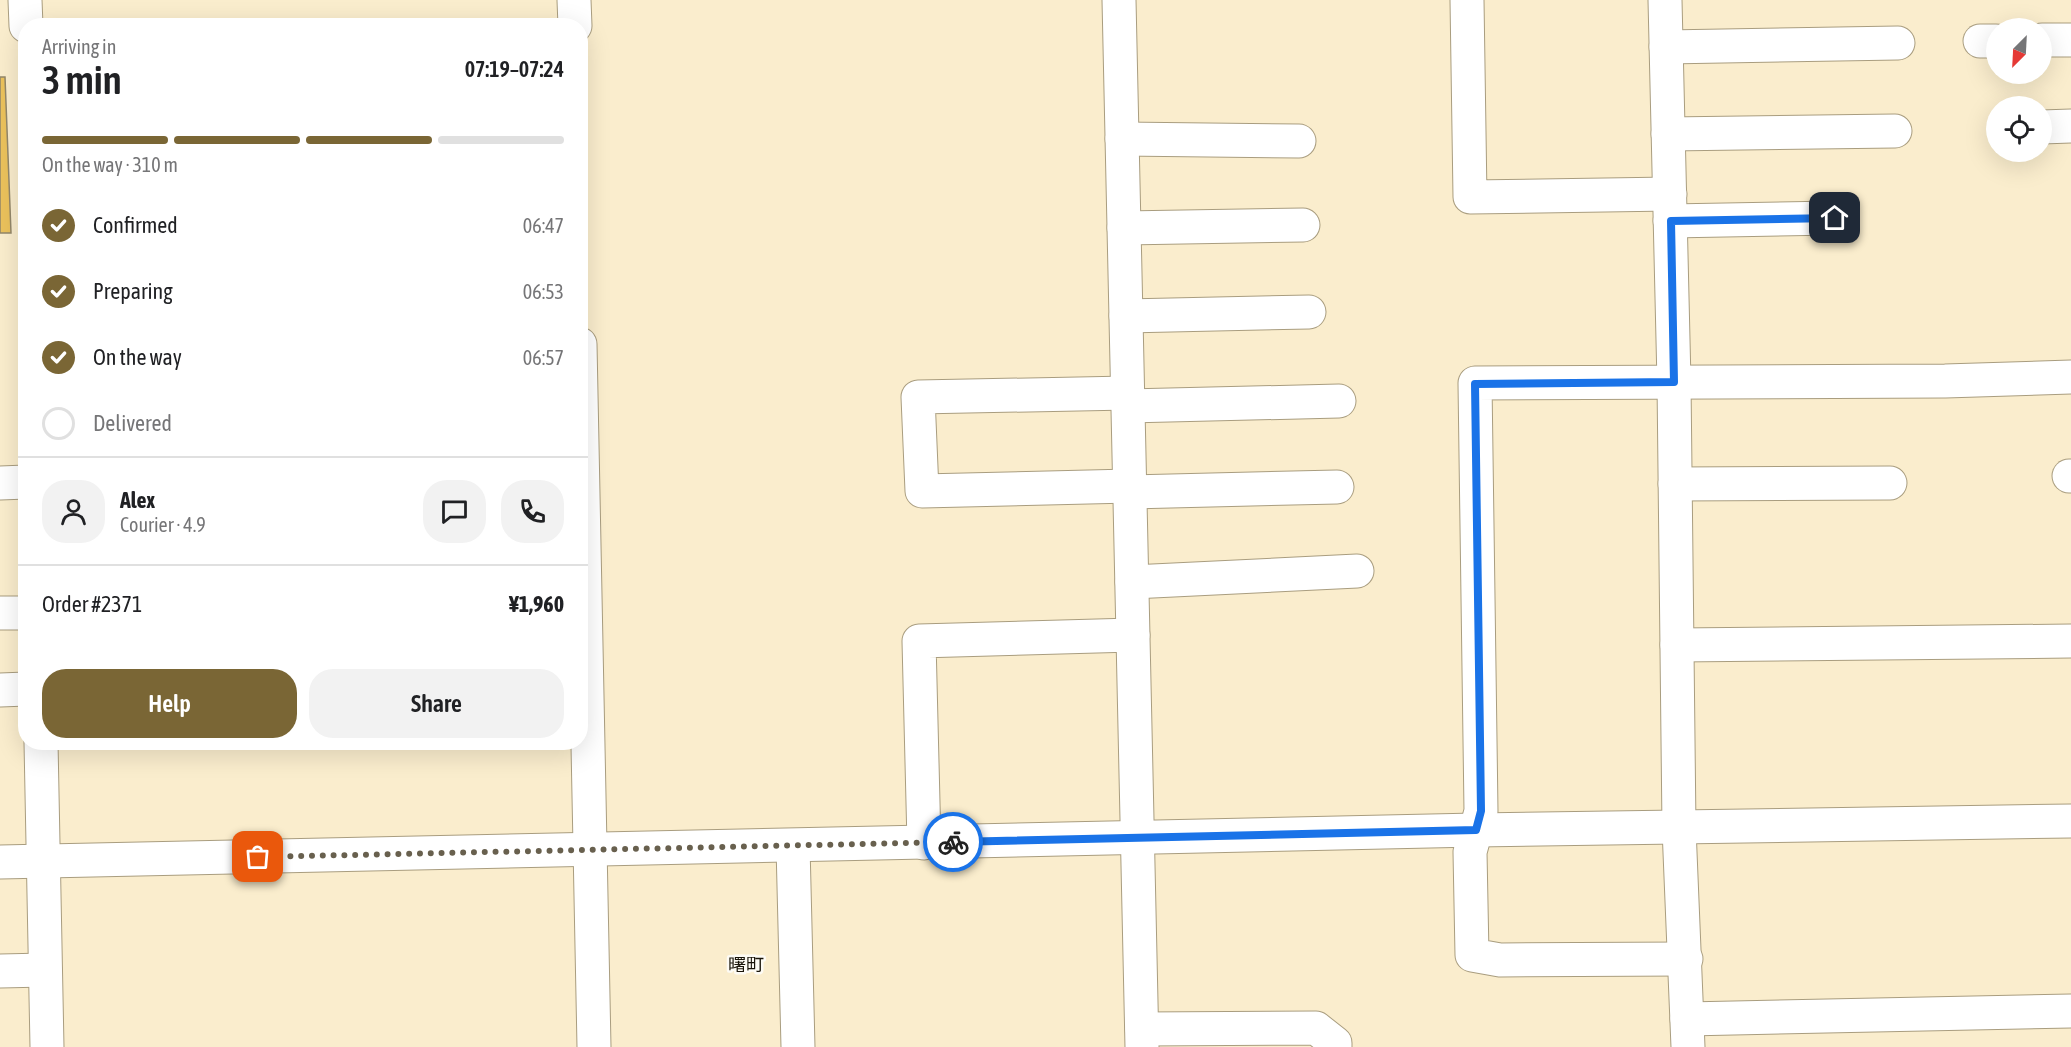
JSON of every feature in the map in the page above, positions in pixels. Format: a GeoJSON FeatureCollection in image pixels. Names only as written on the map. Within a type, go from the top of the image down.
{"type":"FeatureCollection","features":[{"type":"Feature","properties":{"kind":"street"},"geometry":{"type":"LineString","coordinates":[[26,0],[26,18]]}},
{"type":"Feature","properties":{"kind":"street"},"geometry":{"type":"LineString","coordinates":[[574,0],[575,18]]}},
{"type":"Feature","properties":{"kind":"street"},"geometry":{"type":"LineString","coordinates":[[1119,0],[1142,1038],[1316,1028],[1335,1043],[1335,1047]]}},
{"type":"Feature","properties":{"kind":"street"},"geometry":{"type":"LineString","coordinates":[[1467,0],[1470,197],[1835,218]]}},
{"type":"Feature","properties":{"kind":"street"},"geometry":{"type":"LineString","coordinates":[[1665,0],[1674,382],[1679,828],[1686,959],[1687,1033],[2071,1011]]}},
{"type":"Feature","properties":{"kind":"street"},"geometry":{"type":"LineString","coordinates":[[2052,40],[2071,40]]}},
{"type":"Feature","properties":{"kind":"street"},"geometry":{"type":"LineString","coordinates":[[1666,47],[1898,43]]}},
{"type":"Feature","properties":{"kind":"street"},"geometry":{"type":"LineString","coordinates":[[2052,127],[2071,126]]}},
{"type":"Feature","properties":{"kind":"street"},"geometry":{"type":"LineString","coordinates":[[1668,134],[1895,131]]}},
{"type":"Feature","properties":{"kind":"street"},"geometry":{"type":"LineString","coordinates":[[1122,140],[1299,141]]}},
{"type":"Feature","properties":{"kind":"street"},"geometry":{"type":"LineString","coordinates":[[1124,228],[1303,225]]}},
{"type":"Feature","properties":{"kind":"street"},"geometry":{"type":"LineString","coordinates":[[1126,316],[1309,312]]}},
{"type":"Feature","properties":{"kind":"street"},"geometry":{"type":"LineString","coordinates":[[1686,959],[1500,960],[1472,955],[1470,852],[1481,811],[1475,384],[1946,381],[2071,377]]}},
{"type":"Feature","properties":{"kind":"street"},"geometry":{"type":"LineString","coordinates":[[1336,488],[922,491],[918,397],[1339,401]]}},
{"type":"Feature","properties":{"kind":"street"},"geometry":{"type":"LineString","coordinates":[[0,483],[18,482]]}},
{"type":"Feature","properties":{"kind":"street"},"geometry":{"type":"LineString","coordinates":[[1675,484],[1890,483]]}},
{"type":"Feature","properties":{"kind":"street"},"geometry":{"type":"LineString","coordinates":[[1132,582],[1358,572]]}},
{"type":"Feature","properties":{"kind":"street"},"geometry":{"type":"LineString","coordinates":[[0,613],[18,613]]}},
{"type":"Feature","properties":{"kind":"street"},"geometry":{"type":"LineString","coordinates":[[924,843],[919,641],[1133,635]]}},
{"type":"Feature","properties":{"kind":"street"},"geometry":{"type":"LineString","coordinates":[[1677,645],[2071,641]]}},
{"type":"Feature","properties":{"kind":"street"},"geometry":{"type":"LineString","coordinates":[[0,690],[18,689]]}},
{"type":"Feature","properties":{"kind":"street"},"geometry":{"type":"LineString","coordinates":[[41,750],[47,1047]]}},
{"type":"Feature","properties":{"kind":"street"},"geometry":{"type":"LineString","coordinates":[[587,750],[594,1047]]}},
{"type":"Feature","properties":{"kind":"street"},"geometry":{"type":"LineString","coordinates":[[0,862],[1476,830],[2071,821]]}},
{"type":"Feature","properties":{"kind":"street"},"geometry":{"type":"LineString","coordinates":[[793,846],[798,1047]]}},
{"type":"Feature","properties":{"kind":"street"},"geometry":{"type":"LineString","coordinates":[[0,971],[45,970]]}},
{"type":"Feature","properties":{"kind":"building"},"geometry":{"type":"Polygon","coordinates":[[[0,77],[5,77],[11,233],[0,233],[0,77]]]}},
{"type":"Feature","properties":{"kind":"way so far"},"geometry":{"type":"LineString","coordinates":[[258,857],[953,842]]}},
{"type":"Feature","properties":{"kind":"district","name":"曙町"},"geometry":{"type":"Point","coordinates":[746,965]}},
{"type":"Feature","properties":{"kind":"route"},"geometry":{"type":"LineString","coordinates":[[953,842],[1476,830],[1481,811],[1475,384],[1674,382],[1671,221],[1835,218]]}}]}
